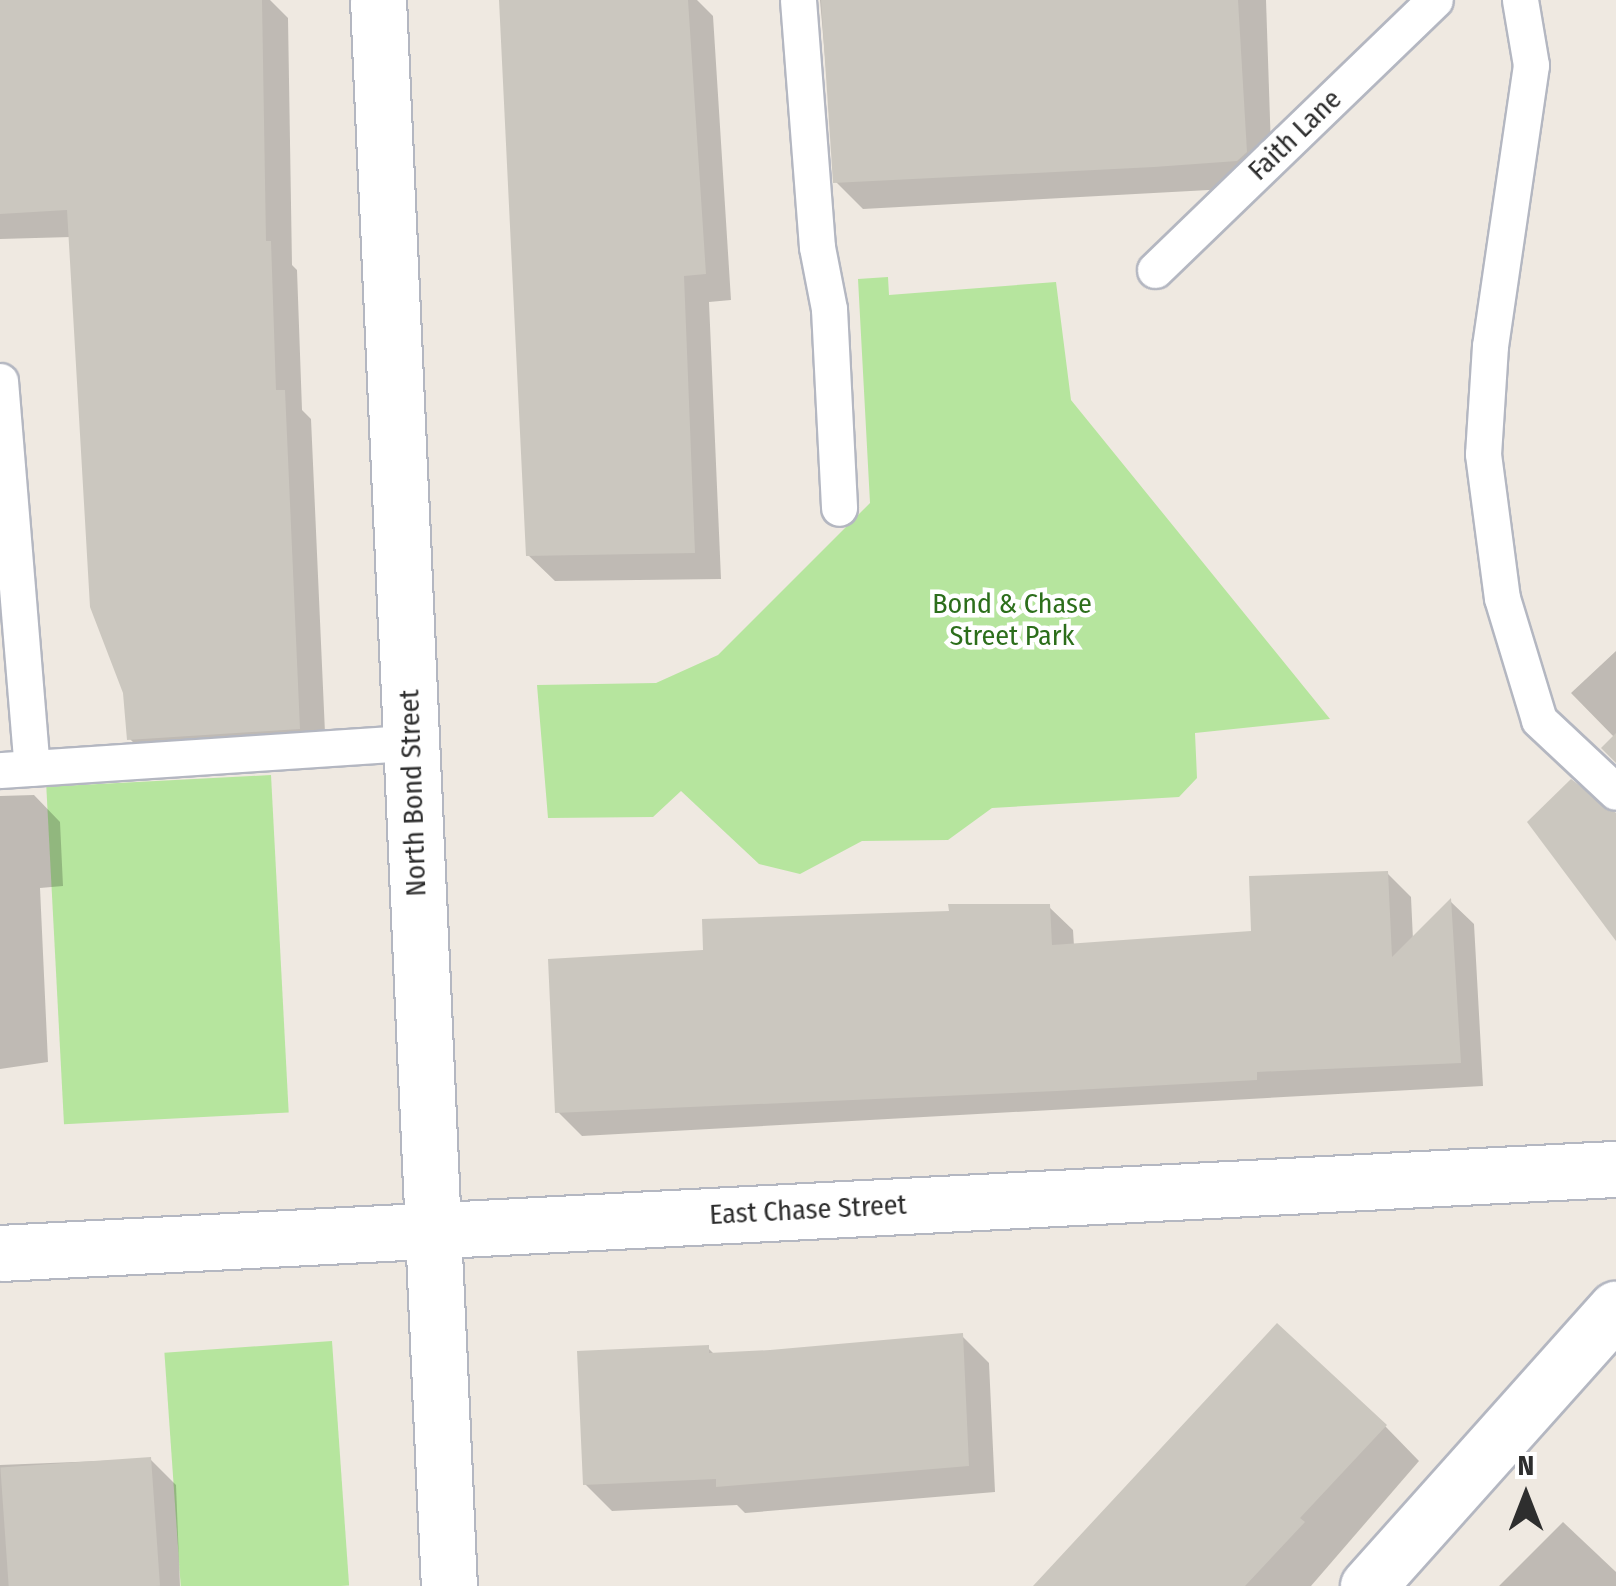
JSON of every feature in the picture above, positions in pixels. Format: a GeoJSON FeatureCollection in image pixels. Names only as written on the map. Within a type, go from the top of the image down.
{"type":"FeatureCollection","features":[{"type":"Feature","properties":{"kind":"street","name":"North Bond Street"},"geometry":{"type":"LineString","coordinates":[[378,0],[449,1586]]}},
{"type":"Feature","properties":{"kind":"street","name":"East Chase Street"},"geometry":{"type":"LineString","coordinates":[[0,1253],[1616,1169]]}},
{"type":"Feature","properties":{"kind":"street"},"geometry":{"type":"LineString","coordinates":[[1368,1586],[1616,1310]]}},
{"type":"Feature","properties":{"kind":"lane"},"geometry":{"type":"LineString","coordinates":[[798,0],[816,247],[828,309],[838,508]]}},
{"type":"Feature","properties":{"kind":"lane","name":"Faith Lane"},"geometry":{"type":"LineString","coordinates":[[1155,270],[1434,0]]}},
{"type":"Feature","properties":{"kind":"lane"},"geometry":{"type":"LineString","coordinates":[[1520,0],[1531,64],[1490,346],[1483,454],[1502,598],[1539,720],[1616,792]]}},
{"type":"Feature","properties":{"kind":"lane"},"geometry":{"type":"LineString","coordinates":[[0,381],[16,769],[411,743]]}},
{"type":"Feature","properties":{"kind":"green space","name":"Bond & Chase Street Park"},"geometry":{"type":"Polygon","coordinates":[[[888,277],[889,295],[1056,282],[1071,400],[1330,719],[1195,733],[1197,778],[1179,797],[992,808],[948,840],[862,841],[800,874],[759,864],[681,791],[653,817],[548,818],[537,685],[656,683],[718,655],[870,503],[858,279],[888,277]]]}},
{"type":"Feature","properties":{"kind":"green space"},"geometry":{"type":"Polygon","coordinates":[[[271,775],[289,1113],[64,1124],[46,787],[271,775]]]}},
{"type":"Feature","properties":{"kind":"green space"},"geometry":{"type":"Polygon","coordinates":[[[332,1341],[349,1585],[181,1586],[164,1353],[332,1341]]]}},
{"type":"Feature","properties":{"kind":"building"},"geometry":{"type":"Polygon","coordinates":[[[0,0],[262,0],[266,241],[271,241],[276,390],[285,390],[300,729],[127,740],[123,693],[90,607],[67,210],[0,214],[0,0]]]}},
{"type":"Feature","properties":{"kind":"building"},"geometry":{"type":"Polygon","coordinates":[[[499,0],[688,0],[706,274],[684,276],[695,553],[526,556],[499,0]]]}},
{"type":"Feature","properties":{"kind":"building"},"geometry":{"type":"Polygon","coordinates":[[[821,0],[1238,0],[1247,152],[1237,161],[833,183],[821,0]]]}},
{"type":"Feature","properties":{"kind":"building"},"geometry":{"type":"Polygon","coordinates":[[[1616,733],[1616,763],[1601,748],[1616,733]]]}},
{"type":"Feature","properties":{"kind":"building"},"geometry":{"type":"Polygon","coordinates":[[[1571,779],[1616,813],[1616,941],[1527,822],[1571,779]]]}},
{"type":"Feature","properties":{"kind":"building"},"geometry":{"type":"Polygon","coordinates":[[[1388,871],[1392,957],[1451,898],[1461,1063],[1257,1072],[1257,1080],[555,1113],[548,959],[703,950],[702,919],[949,911],[948,904],[1050,904],[1052,945],[1251,931],[1249,876],[1388,871]]]}},
{"type":"Feature","properties":{"kind":"building"},"geometry":{"type":"Polygon","coordinates":[[[1277,1323],[1387,1425],[1300,1518],[1305,1522],[1245,1586],[1033,1586],[1277,1323]]]}},
{"type":"Feature","properties":{"kind":"building"},"geometry":{"type":"Polygon","coordinates":[[[963,1333],[969,1466],[716,1487],[716,1479],[583,1485],[577,1351],[709,1345],[709,1353],[963,1333]]]}},
{"type":"Feature","properties":{"kind":"building"},"geometry":{"type":"Polygon","coordinates":[[[151,1457],[160,1586],[9,1586],[0,1468],[151,1457]]]}}]}
